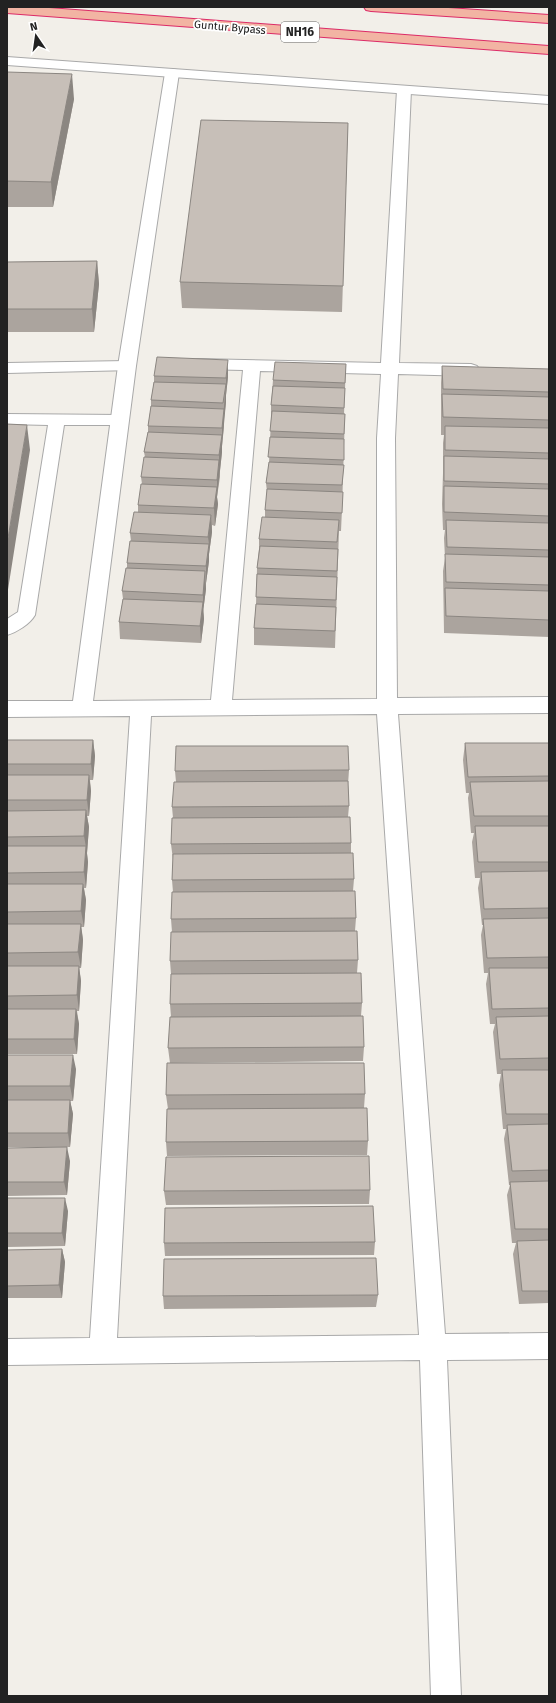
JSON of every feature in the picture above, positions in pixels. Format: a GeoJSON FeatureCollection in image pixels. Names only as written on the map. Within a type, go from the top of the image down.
{"type":"FeatureCollection","features":[{"type":"Feature","properties":{"kind":"highway"},"geometry":{"type":"LineString","coordinates":[[371,7],[549,19]]}},
{"type":"Feature","properties":{"kind":"highway","name":"Guntur Bypass"},"geometry":{"type":"LineString","coordinates":[[7,9],[549,50]]}},
{"type":"Feature","properties":{"kind":"street"},"geometry":{"type":"LineString","coordinates":[[7,60],[549,100]]}},
{"type":"Feature","properties":{"kind":"street"},"geometry":{"type":"LineString","coordinates":[[82,708],[127,366],[172,73]]}},
{"type":"Feature","properties":{"kind":"street"},"geometry":{"type":"LineString","coordinates":[[404,90],[386,438],[387,706],[433,1348],[446,1696]]}},
{"type":"Feature","properties":{"kind":"street"},"geometry":{"type":"LineString","coordinates":[[184,364],[485,371]]}},
{"type":"Feature","properties":{"kind":"street"},"geometry":{"type":"LineString","coordinates":[[221,708],[252,365]]}},
{"type":"Feature","properties":{"kind":"street"},"geometry":{"type":"LineString","coordinates":[[7,709],[549,705]]}},
{"type":"Feature","properties":{"kind":"street"},"geometry":{"type":"LineString","coordinates":[[103,1351],[141,708]]}},
{"type":"Feature","properties":{"kind":"street"},"geometry":{"type":"LineString","coordinates":[[7,1352],[549,1346]]}},
{"type":"Feature","properties":{"kind":"lane"},"geometry":{"type":"LineString","coordinates":[[7,368],[127,366]]}},
{"type":"Feature","properties":{"kind":"lane"},"geometry":{"type":"LineString","coordinates":[[7,419],[120,420]]}},
{"type":"Feature","properties":{"kind":"lane"},"geometry":{"type":"LineString","coordinates":[[7,628],[26,615],[57,419]]}},
{"type":"Feature","properties":{"kind":"building"},"geometry":{"type":"Polygon","coordinates":[[[7,72],[72,74],[51,182],[7,181],[7,72]]]}},
{"type":"Feature","properties":{"kind":"building"},"geometry":{"type":"Polygon","coordinates":[[[201,120],[348,123],[343,286],[180,282],[201,120]]]}},
{"type":"Feature","properties":{"kind":"building"},"geometry":{"type":"Polygon","coordinates":[[[97,261],[92,309],[7,309],[7,262],[97,261]]]}},
{"type":"Feature","properties":{"kind":"building"},"geometry":{"type":"Polygon","coordinates":[[[157,357],[228,360],[226,378],[154,376],[157,357]]]}},
{"type":"Feature","properties":{"kind":"building"},"geometry":{"type":"Polygon","coordinates":[[[275,362],[346,364],[345,383],[273,380],[275,362]]]}},
{"type":"Feature","properties":{"kind":"building"},"geometry":{"type":"Polygon","coordinates":[[[442,366],[549,369],[549,392],[443,389],[442,366]]]}},
{"type":"Feature","properties":{"kind":"building"},"geometry":{"type":"Polygon","coordinates":[[[154,382],[226,384],[223,403],[151,400],[154,382]]]}},
{"type":"Feature","properties":{"kind":"building"},"geometry":{"type":"Polygon","coordinates":[[[273,386],[345,388],[344,408],[271,405],[273,386]]]}},
{"type":"Feature","properties":{"kind":"building"},"geometry":{"type":"Polygon","coordinates":[[[442,394],[549,397],[549,420],[443,417],[442,394]]]}},
{"type":"Feature","properties":{"kind":"building"},"geometry":{"type":"Polygon","coordinates":[[[151,406],[224,409],[222,428],[148,426],[151,406]]]}},
{"type":"Feature","properties":{"kind":"building"},"geometry":{"type":"Polygon","coordinates":[[[272,411],[345,414],[344,434],[270,431],[272,411]]]}},
{"type":"Feature","properties":{"kind":"building"},"geometry":{"type":"Polygon","coordinates":[[[7,424],[27,425],[7,544],[7,424]]]}},
{"type":"Feature","properties":{"kind":"building"},"geometry":{"type":"Polygon","coordinates":[[[445,426],[549,428],[549,453],[445,450],[445,426]]]}},
{"type":"Feature","properties":{"kind":"building"},"geometry":{"type":"Polygon","coordinates":[[[148,432],[222,435],[219,455],[144,452],[148,432]]]}},
{"type":"Feature","properties":{"kind":"building"},"geometry":{"type":"Polygon","coordinates":[[[270,437],[344,439],[344,460],[268,457],[270,437]]]}},
{"type":"Feature","properties":{"kind":"building"},"geometry":{"type":"Polygon","coordinates":[[[444,456],[549,459],[549,484],[444,481],[444,456]]]}},
{"type":"Feature","properties":{"kind":"building"},"geometry":{"type":"Polygon","coordinates":[[[144,457],[219,460],[217,480],[141,477],[144,457]]]}},
{"type":"Feature","properties":{"kind":"building"},"geometry":{"type":"Polygon","coordinates":[[[269,462],[344,465],[342,485],[266,483],[269,462]]]}},
{"type":"Feature","properties":{"kind":"building"},"geometry":{"type":"Polygon","coordinates":[[[141,484],[217,487],[214,508],[138,505],[141,484]]]}},
{"type":"Feature","properties":{"kind":"building"},"geometry":{"type":"Polygon","coordinates":[[[444,486],[549,489],[549,516],[444,512],[444,486]]]}},
{"type":"Feature","properties":{"kind":"building"},"geometry":{"type":"Polygon","coordinates":[[[267,489],[343,492],[342,513],[265,510],[267,489]]]}},
{"type":"Feature","properties":{"kind":"building"},"geometry":{"type":"Polygon","coordinates":[[[134,512],[211,515],[208,537],[130,533],[134,512]]]}},
{"type":"Feature","properties":{"kind":"building"},"geometry":{"type":"Polygon","coordinates":[[[262,517],[339,520],[337,542],[259,539],[262,517]]]}},
{"type":"Feature","properties":{"kind":"building"},"geometry":{"type":"Polygon","coordinates":[[[446,520],[549,523],[549,550],[447,547],[446,520]]]}},
{"type":"Feature","properties":{"kind":"building"},"geometry":{"type":"Polygon","coordinates":[[[130,541],[209,544],[206,566],[127,563],[130,541]]]}},
{"type":"Feature","properties":{"kind":"building"},"geometry":{"type":"Polygon","coordinates":[[[260,546],[338,549],[337,571],[257,568],[260,546]]]}},
{"type":"Feature","properties":{"kind":"building"},"geometry":{"type":"Polygon","coordinates":[[[445,554],[549,557],[549,585],[446,582],[445,554]]]}},
{"type":"Feature","properties":{"kind":"building"},"geometry":{"type":"Polygon","coordinates":[[[126,568],[205,571],[203,595],[122,591],[126,568]]]}},
{"type":"Feature","properties":{"kind":"building"},"geometry":{"type":"Polygon","coordinates":[[[257,574],[337,577],[336,600],[256,597],[257,574]]]}},
{"type":"Feature","properties":{"kind":"building"},"geometry":{"type":"Polygon","coordinates":[[[445,588],[549,591],[549,620],[446,616],[445,588]]]}},
{"type":"Feature","properties":{"kind":"building"},"geometry":{"type":"Polygon","coordinates":[[[123,599],[203,602],[200,626],[119,622],[123,599]]]}},
{"type":"Feature","properties":{"kind":"building"},"geometry":{"type":"Polygon","coordinates":[[[256,604],[336,607],[335,631],[254,628],[256,604]]]}},
{"type":"Feature","properties":{"kind":"building"},"geometry":{"type":"Polygon","coordinates":[[[7,740],[93,740],[91,764],[7,764],[7,740]]]}},
{"type":"Feature","properties":{"kind":"building"},"geometry":{"type":"Polygon","coordinates":[[[465,743],[549,743],[549,776],[468,777],[465,743]]]}},
{"type":"Feature","properties":{"kind":"building"},"geometry":{"type":"Polygon","coordinates":[[[176,746],[348,746],[349,770],[175,771],[176,746]]]}},
{"type":"Feature","properties":{"kind":"building"},"geometry":{"type":"Polygon","coordinates":[[[7,775],[89,775],[87,800],[7,800],[7,775]]]}},
{"type":"Feature","properties":{"kind":"building"},"geometry":{"type":"Polygon","coordinates":[[[348,781],[349,806],[172,807],[174,782],[348,781]]]}},
{"type":"Feature","properties":{"kind":"building"},"geometry":{"type":"Polygon","coordinates":[[[549,781],[549,816],[474,816],[470,782],[549,781]]]}},
{"type":"Feature","properties":{"kind":"building"},"geometry":{"type":"Polygon","coordinates":[[[86,810],[84,836],[7,837],[7,811],[86,810]]]}},
{"type":"Feature","properties":{"kind":"building"},"geometry":{"type":"Polygon","coordinates":[[[350,817],[351,843],[171,844],[172,818],[350,817]]]}},
{"type":"Feature","properties":{"kind":"building"},"geometry":{"type":"Polygon","coordinates":[[[475,826],[549,826],[549,862],[478,862],[475,826]]]}},
{"type":"Feature","properties":{"kind":"building"},"geometry":{"type":"Polygon","coordinates":[[[7,846],[86,846],[84,872],[7,873],[7,846]]]}},
{"type":"Feature","properties":{"kind":"building"},"geometry":{"type":"Polygon","coordinates":[[[353,853],[354,879],[172,880],[173,854],[353,853]]]}},
{"type":"Feature","properties":{"kind":"building"},"geometry":{"type":"Polygon","coordinates":[[[549,871],[549,908],[484,909],[481,872],[549,871]]]}},
{"type":"Feature","properties":{"kind":"building"},"geometry":{"type":"Polygon","coordinates":[[[7,884],[83,884],[81,911],[7,912],[7,884]]]}},
{"type":"Feature","properties":{"kind":"building"},"geometry":{"type":"Polygon","coordinates":[[[355,891],[356,918],[171,919],[172,892],[355,891]]]}},
{"type":"Feature","properties":{"kind":"building"},"geometry":{"type":"Polygon","coordinates":[[[549,918],[549,957],[487,958],[483,919],[549,918]]]}},
{"type":"Feature","properties":{"kind":"building"},"geometry":{"type":"Polygon","coordinates":[[[7,924],[81,924],[78,952],[7,953],[7,924]]]}},
{"type":"Feature","properties":{"kind":"building"},"geometry":{"type":"Polygon","coordinates":[[[357,931],[358,960],[170,961],[171,932],[357,931]]]}},
{"type":"Feature","properties":{"kind":"building"},"geometry":{"type":"Polygon","coordinates":[[[7,966],[79,966],[77,995],[7,996],[7,966]]]}},
{"type":"Feature","properties":{"kind":"building"},"geometry":{"type":"Polygon","coordinates":[[[489,968],[549,968],[549,1008],[492,1009],[489,968]]]}},
{"type":"Feature","properties":{"kind":"building"},"geometry":{"type":"Polygon","coordinates":[[[361,973],[362,1003],[170,1004],[171,974],[361,973]]]}},
{"type":"Feature","properties":{"kind":"building"},"geometry":{"type":"Polygon","coordinates":[[[7,1009],[76,1009],[74,1039],[7,1039],[7,1009]]]}},
{"type":"Feature","properties":{"kind":"building"},"geometry":{"type":"Polygon","coordinates":[[[363,1016],[364,1047],[168,1048],[170,1017],[363,1016]]]}},
{"type":"Feature","properties":{"kind":"building"},"geometry":{"type":"Polygon","coordinates":[[[549,1016],[549,1058],[500,1059],[496,1017],[549,1016]]]}},
{"type":"Feature","properties":{"kind":"building"},"geometry":{"type":"Polygon","coordinates":[[[7,1055],[73,1055],[70,1086],[7,1086],[7,1055]]]}},
{"type":"Feature","properties":{"kind":"building"},"geometry":{"type":"Polygon","coordinates":[[[167,1063],[364,1063],[365,1094],[166,1095],[167,1063]]]}},
{"type":"Feature","properties":{"kind":"building"},"geometry":{"type":"Polygon","coordinates":[[[502,1070],[549,1070],[549,1114],[506,1114],[502,1070]]]}},
{"type":"Feature","properties":{"kind":"building"},"geometry":{"type":"Polygon","coordinates":[[[7,1100],[70,1100],[68,1133],[7,1133],[7,1100]]]}},
{"type":"Feature","properties":{"kind":"building"},"geometry":{"type":"Polygon","coordinates":[[[367,1108],[368,1141],[166,1142],[167,1109],[367,1108]]]}},
{"type":"Feature","properties":{"kind":"building"},"geometry":{"type":"Polygon","coordinates":[[[549,1124],[549,1170],[512,1171],[507,1125],[549,1124]]]}},
{"type":"Feature","properties":{"kind":"building"},"geometry":{"type":"Polygon","coordinates":[[[67,1147],[64,1182],[7,1182],[7,1148],[67,1147]]]}},
{"type":"Feature","properties":{"kind":"building"},"geometry":{"type":"Polygon","coordinates":[[[369,1156],[370,1190],[164,1191],[166,1157],[369,1156]]]}},
{"type":"Feature","properties":{"kind":"building"},"geometry":{"type":"Polygon","coordinates":[[[549,1181],[549,1229],[515,1229],[510,1182],[549,1181]]]}},
{"type":"Feature","properties":{"kind":"building"},"geometry":{"type":"Polygon","coordinates":[[[7,1198],[65,1198],[62,1233],[7,1233],[7,1198]]]}},
{"type":"Feature","properties":{"kind":"building"},"geometry":{"type":"Polygon","coordinates":[[[373,1206],[375,1242],[164,1243],[165,1208],[373,1206]]]}},
{"type":"Feature","properties":{"kind":"building"},"geometry":{"type":"Polygon","coordinates":[[[549,1240],[549,1291],[522,1291],[517,1241],[549,1240]]]}},
{"type":"Feature","properties":{"kind":"building"},"geometry":{"type":"Polygon","coordinates":[[[62,1249],[59,1285],[7,1286],[7,1250],[62,1249]]]}},
{"type":"Feature","properties":{"kind":"building"},"geometry":{"type":"Polygon","coordinates":[[[376,1258],[378,1295],[163,1296],[164,1259],[376,1258]]]}}]}
